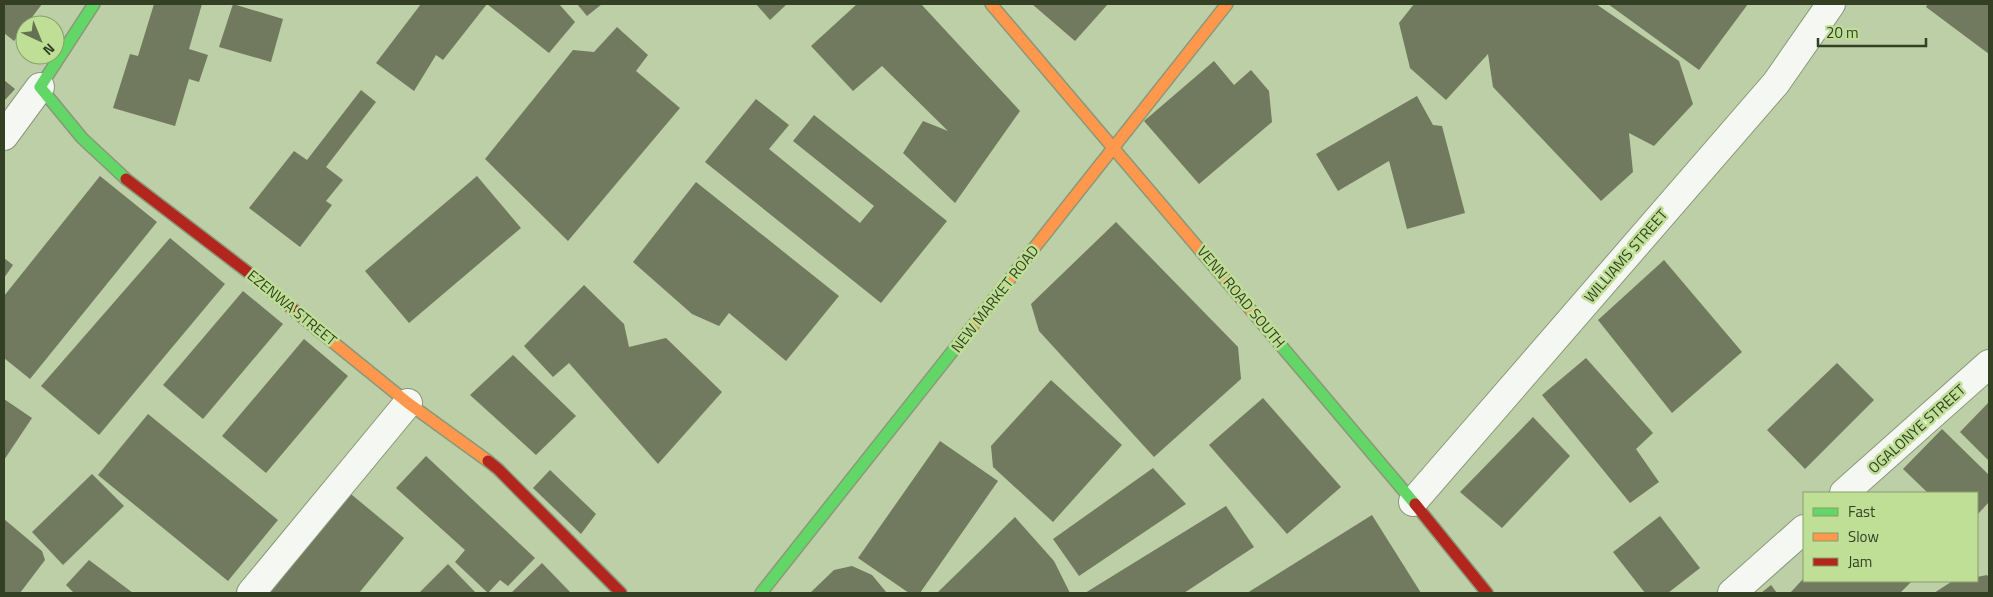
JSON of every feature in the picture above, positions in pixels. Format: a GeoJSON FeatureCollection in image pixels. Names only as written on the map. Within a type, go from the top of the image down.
{"type":"FeatureCollection","features":[{"type":"Feature","properties":{"kind":"street"},"geometry":{"type":"LineString","coordinates":[[4,136],[40,87],[94,4]]}},
{"type":"Feature","properties":{"kind":"street","name":"VENN ROAD SOUTH"},"geometry":{"type":"LineString","coordinates":[[991,4],[1414,502],[1487,593]]}},
{"type":"Feature","properties":{"kind":"street","name":"NEW MARKET ROAD"},"geometry":{"type":"LineString","coordinates":[[761,593],[1115,148],[1227,4]]}},
{"type":"Feature","properties":{"kind":"street","name":"WILLIAMS STREET"},"geometry":{"type":"LineString","coordinates":[[1414,502],[1776,83],[1831,4]]}},
{"type":"Feature","properties":{"kind":"street","name":"EZENWA STREET"},"geometry":{"type":"LineString","coordinates":[[40,87],[82,138],[132,185],[249,273],[408,403],[498,469],[621,593]]}},
{"type":"Feature","properties":{"kind":"street","name":"OGALONYE STREET"},"geometry":{"type":"LineString","coordinates":[[1845,492],[1989,364]]}},
{"type":"Feature","properties":{"kind":"street"},"geometry":{"type":"LineString","coordinates":[[251,593],[408,403]]}},
{"type":"Feature","properties":{"kind":"street"},"geometry":{"type":"LineString","coordinates":[[1732,593],[1803,530]]}},
{"type":"Feature","properties":{"kind":"building"},"geometry":{"type":"Polygon","coordinates":[[[4,4],[42,4],[34,15],[15,15],[14,41],[4,33],[4,4]]]}},
{"type":"Feature","properties":{"kind":"building"},"geometry":{"type":"Polygon","coordinates":[[[154,4],[202,4],[189,49],[208,55],[199,82],[189,79],[175,126],[113,108],[130,54],[138,56],[154,4]]]}},
{"type":"Feature","properties":{"kind":"building"},"geometry":{"type":"Polygon","coordinates":[[[233,4],[283,19],[271,62],[219,47],[233,4]]]}},
{"type":"Feature","properties":{"kind":"building"},"geometry":{"type":"Polygon","coordinates":[[[421,4],[487,4],[443,60],[436,55],[414,91],[376,63],[421,4]]]}},
{"type":"Feature","properties":{"kind":"building"},"geometry":{"type":"Polygon","coordinates":[[[487,4],[559,4],[575,22],[549,53],[487,4]]]}},
{"type":"Feature","properties":{"kind":"building"},"geometry":{"type":"Polygon","coordinates":[[[577,4],[602,4],[587,16],[577,4]]]}},
{"type":"Feature","properties":{"kind":"building"},"geometry":{"type":"Polygon","coordinates":[[[756,4],[787,4],[770,20],[756,4]]]}},
{"type":"Feature","properties":{"kind":"building"},"geometry":{"type":"Polygon","coordinates":[[[857,4],[921,4],[1020,111],[955,203],[903,153],[923,121],[948,131],[882,66],[853,91],[811,46],[857,4]]]}},
{"type":"Feature","properties":{"kind":"building"},"geometry":{"type":"Polygon","coordinates":[[[1032,4],[1108,4],[1075,41],[1032,4]]]}},
{"type":"Feature","properties":{"kind":"building"},"geometry":{"type":"Polygon","coordinates":[[[1414,4],[1596,4],[1679,61],[1693,104],[1654,146],[1629,133],[1633,172],[1601,201],[1493,87],[1488,54],[1446,100],[1410,68],[1399,23],[1414,4]]]}},
{"type":"Feature","properties":{"kind":"building"},"geometry":{"type":"Polygon","coordinates":[[[1608,4],[1748,4],[1699,70],[1608,4]]]}},
{"type":"Feature","properties":{"kind":"building"},"geometry":{"type":"Polygon","coordinates":[[[1928,4],[1989,4],[1989,54],[1926,7],[1928,4]]]}},
{"type":"Feature","properties":{"kind":"building"},"geometry":{"type":"Polygon","coordinates":[[[617,27],[648,55],[636,71],[680,108],[568,241],[485,159],[573,50],[594,52],[617,27]]]}},
{"type":"Feature","properties":{"kind":"building"},"geometry":{"type":"Polygon","coordinates":[[[1214,61],[1234,85],[1251,70],[1269,91],[1272,122],[1199,184],[1144,121],[1214,61]]]}},
{"type":"Feature","properties":{"kind":"building"},"geometry":{"type":"Polygon","coordinates":[[[4,80],[15,89],[4,101],[4,80]]]}},
{"type":"Feature","properties":{"kind":"building"},"geometry":{"type":"Polygon","coordinates":[[[361,90],[376,102],[326,167],[343,180],[326,201],[332,205],[300,247],[249,208],[294,151],[307,160],[361,90]]]}},
{"type":"Feature","properties":{"kind":"building"},"geometry":{"type":"Polygon","coordinates":[[[1417,96],[1433,125],[1442,126],[1465,213],[1407,229],[1389,161],[1338,191],[1316,154],[1417,96]]]}},
{"type":"Feature","properties":{"kind":"building"},"geometry":{"type":"Polygon","coordinates":[[[756,99],[789,125],[769,149],[860,223],[874,206],[793,141],[814,115],[947,221],[881,303],[705,162],[756,99]]]}},
{"type":"Feature","properties":{"kind":"building"},"geometry":{"type":"Polygon","coordinates":[[[100,176],[157,222],[30,379],[4,358],[4,296],[100,176]]]}},
{"type":"Feature","properties":{"kind":"building"},"geometry":{"type":"Polygon","coordinates":[[[477,176],[521,228],[409,323],[365,271],[477,176]]]}},
{"type":"Feature","properties":{"kind":"building"},"geometry":{"type":"Polygon","coordinates":[[[696,182],[839,296],[786,361],[729,313],[719,326],[692,314],[633,262],[696,182]]]}},
{"type":"Feature","properties":{"kind":"building"},"geometry":{"type":"Polygon","coordinates":[[[1116,222],[1238,347],[1241,379],[1154,457],[1039,331],[1031,304],[1116,222]]]}},
{"type":"Feature","properties":{"kind":"building"},"geometry":{"type":"Polygon","coordinates":[[[170,238],[225,284],[99,435],[41,386],[170,238]]]}},
{"type":"Feature","properties":{"kind":"building"},"geometry":{"type":"Polygon","coordinates":[[[4,258],[13,265],[4,278],[4,258]]]}},
{"type":"Feature","properties":{"kind":"building"},"geometry":{"type":"Polygon","coordinates":[[[1664,260],[1742,352],[1672,413],[1598,320],[1664,260]]]}},
{"type":"Feature","properties":{"kind":"building"},"geometry":{"type":"Polygon","coordinates":[[[584,285],[624,324],[629,347],[666,338],[722,392],[658,464],[569,363],[553,377],[524,346],[584,285]]]}},
{"type":"Feature","properties":{"kind":"building"},"geometry":{"type":"Polygon","coordinates":[[[243,291],[283,324],[203,419],[163,385],[243,291]]]}},
{"type":"Feature","properties":{"kind":"building"},"geometry":{"type":"Polygon","coordinates":[[[304,339],[348,376],[266,473],[222,436],[304,339]]]}},
{"type":"Feature","properties":{"kind":"building"},"geometry":{"type":"Polygon","coordinates":[[[513,355],[576,416],[536,455],[470,395],[513,355]]]}},
{"type":"Feature","properties":{"kind":"building"},"geometry":{"type":"Polygon","coordinates":[[[1586,358],[1653,433],[1636,449],[1659,482],[1630,503],[1542,395],[1586,358]]]}},
{"type":"Feature","properties":{"kind":"building"},"geometry":{"type":"Polygon","coordinates":[[[1837,363],[1874,400],[1805,469],[1767,430],[1837,363]]]}},
{"type":"Feature","properties":{"kind":"building"},"geometry":{"type":"Polygon","coordinates":[[[1051,380],[1122,445],[1053,522],[993,467],[991,446],[1051,380]]]}},
{"type":"Feature","properties":{"kind":"building"},"geometry":{"type":"Polygon","coordinates":[[[1263,398],[1341,487],[1287,534],[1209,445],[1263,398]]]}},
{"type":"Feature","properties":{"kind":"building"},"geometry":{"type":"Polygon","coordinates":[[[4,399],[32,418],[4,460],[4,399]]]}},
{"type":"Feature","properties":{"kind":"building"},"geometry":{"type":"Polygon","coordinates":[[[1989,402],[1989,461],[1960,432],[1989,402]]]}},
{"type":"Feature","properties":{"kind":"building"},"geometry":{"type":"Polygon","coordinates":[[[148,414],[278,520],[228,581],[98,475],[148,414]]]}},
{"type":"Feature","properties":{"kind":"building"},"geometry":{"type":"Polygon","coordinates":[[[1533,417],[1570,456],[1502,528],[1460,492],[1533,417]]]}},
{"type":"Feature","properties":{"kind":"building"},"geometry":{"type":"Polygon","coordinates":[[[1942,429],[1989,475],[1989,502],[1978,514],[1978,492],[1927,492],[1903,469],[1942,429]]]}},
{"type":"Feature","properties":{"kind":"building"},"geometry":{"type":"Polygon","coordinates":[[[940,441],[998,481],[920,593],[909,593],[858,558],[940,441]]]}},
{"type":"Feature","properties":{"kind":"building"},"geometry":{"type":"Polygon","coordinates":[[[426,456],[535,558],[508,586],[500,580],[488,593],[455,562],[465,550],[396,488],[426,456]]]}},
{"type":"Feature","properties":{"kind":"building"},"geometry":{"type":"Polygon","coordinates":[[[1153,468],[1186,504],[1079,576],[1053,539],[1153,468]]]}},
{"type":"Feature","properties":{"kind":"building"},"geometry":{"type":"Polygon","coordinates":[[[550,470],[596,514],[581,534],[533,488],[550,470]]]}},
{"type":"Feature","properties":{"kind":"building"},"geometry":{"type":"Polygon","coordinates":[[[92,474],[124,506],[63,565],[32,532],[92,474]]]}},
{"type":"Feature","properties":{"kind":"building"},"geometry":{"type":"Polygon","coordinates":[[[346,490],[404,538],[359,593],[261,593],[346,490]]]}},
{"type":"Feature","properties":{"kind":"building"},"geometry":{"type":"Polygon","coordinates":[[[1226,506],[1254,547],[1184,593],[1085,593],[1226,506]]]}},
{"type":"Feature","properties":{"kind":"building"},"geometry":{"type":"Polygon","coordinates":[[[1372,515],[1421,593],[1247,593],[1372,515]]]}},
{"type":"Feature","properties":{"kind":"building"},"geometry":{"type":"Polygon","coordinates":[[[1660,516],[1700,568],[1668,593],[1645,593],[1613,552],[1660,516]]]}},
{"type":"Feature","properties":{"kind":"building"},"geometry":{"type":"Polygon","coordinates":[[[1015,517],[1054,561],[1070,593],[937,593],[1015,517]]]}},
{"type":"Feature","properties":{"kind":"building"},"geometry":{"type":"Polygon","coordinates":[[[4,519],[42,551],[45,560],[20,593],[4,593],[4,519]]]}},
{"type":"Feature","properties":{"kind":"building"},"geometry":{"type":"Polygon","coordinates":[[[89,560],[133,593],[74,593],[66,585],[89,560]]]}},
{"type":"Feature","properties":{"kind":"building"},"geometry":{"type":"Polygon","coordinates":[[[542,563],[571,593],[511,593],[542,563]]]}},
{"type":"Feature","properties":{"kind":"building"},"geometry":{"type":"Polygon","coordinates":[[[448,564],[476,593],[419,593],[448,564]]]}},
{"type":"Feature","properties":{"kind":"building"},"geometry":{"type":"Polygon","coordinates":[[[852,566],[872,575],[887,593],[810,593],[834,570],[852,566]]]}},
{"type":"Feature","properties":{"kind":"building"},"geometry":{"type":"Polygon","coordinates":[[[1987,575],[1989,578],[1989,593],[1934,593],[1951,582],[1978,582],[1978,577],[1987,575]]]}},
{"type":"Feature","properties":{"kind":"building"},"geometry":{"type":"Polygon","coordinates":[[[1803,579],[1803,582],[1911,582],[1900,593],[1790,593],[1803,579]]]}},
{"type":"Feature","properties":{"kind":"building"},"geometry":{"type":"Polygon","coordinates":[[[1771,585],[1777,593],[1761,593],[1771,585]]]}},
{"type":"Feature","properties":{"kind":"traffic: fast"},"geometry":{"type":"LineString","coordinates":[[94,4],[40,87],[82,138],[126,179]]}},
{"type":"Feature","properties":{"kind":"traffic: fast"},"geometry":{"type":"LineString","coordinates":[[1267,329],[1415,504]]}},
{"type":"Feature","properties":{"kind":"traffic: fast"},"geometry":{"type":"LineString","coordinates":[[761,593],[963,338]]}},
{"type":"Feature","properties":{"kind":"traffic: slow"},"geometry":{"type":"LineString","coordinates":[[991,4],[1267,329]]}},
{"type":"Feature","properties":{"kind":"traffic: slow"},"geometry":{"type":"LineString","coordinates":[[963,338],[1227,4]]}},
{"type":"Feature","properties":{"kind":"traffic: slow"},"geometry":{"type":"LineString","coordinates":[[318,330],[408,403],[488,461]]}},
{"type":"Feature","properties":{"kind":"traffic: jam"},"geometry":{"type":"LineString","coordinates":[[126,179],[249,273],[318,330]]}},
{"type":"Feature","properties":{"kind":"traffic: jam"},"geometry":{"type":"LineString","coordinates":[[488,461],[621,593]]}},
{"type":"Feature","properties":{"kind":"traffic: jam"},"geometry":{"type":"LineString","coordinates":[[1415,504],[1487,593]]}}]}
